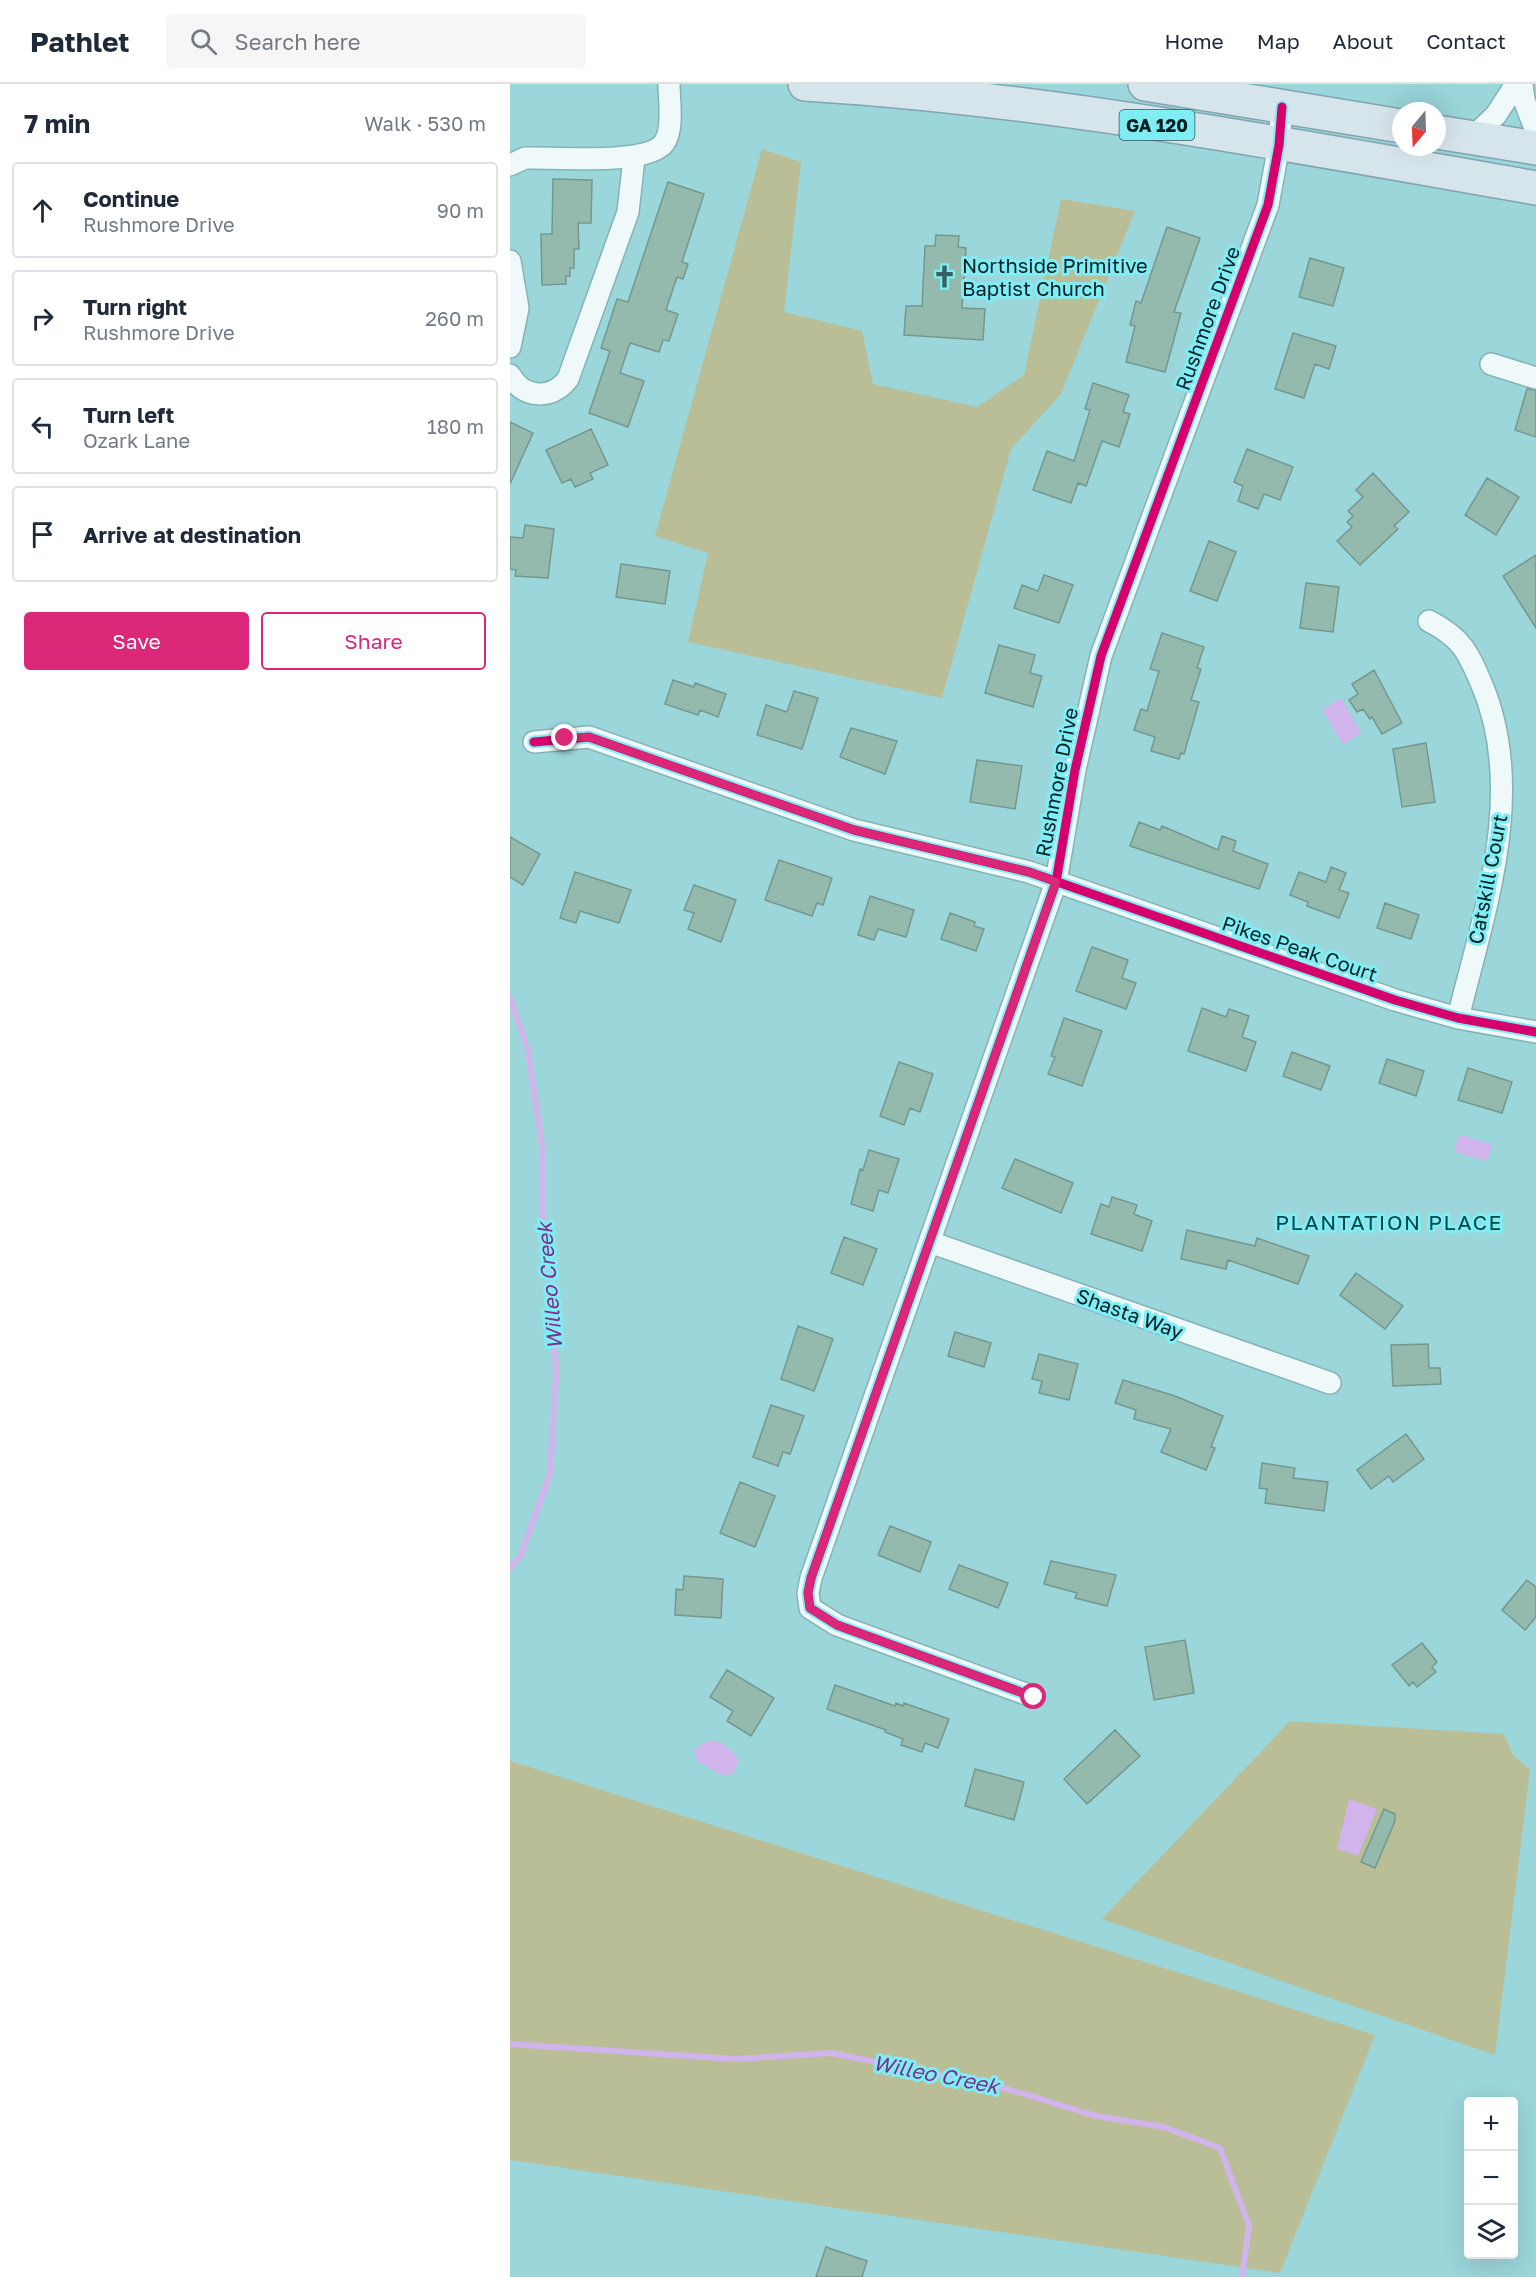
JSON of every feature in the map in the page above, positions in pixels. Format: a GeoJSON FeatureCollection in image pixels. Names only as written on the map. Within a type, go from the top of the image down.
{"type":"FeatureCollection","features":[{"type":"Feature","properties":{"kind":"highway","name":"GA 120"},"geometry":{"type":"LineString","coordinates":[[805,84],[869,86],[1024,105],[1536,188]]}},
{"type":"Feature","properties":{"kind":"highway","name":"GA 120"},"geometry":{"type":"LineString","coordinates":[[1145,84],[1392,125]]}},
{"type":"Feature","properties":{"kind":"highway"},"geometry":{"type":"LineString","coordinates":[[1446,134],[1536,148]]}},
{"type":"Feature","properties":{"kind":"street"},"geometry":{"type":"LineString","coordinates":[[510,165],[525,158],[634,158],[655,152],[665,142],[669,127],[669,84]]}},
{"type":"Feature","properties":{"kind":"street"},"geometry":{"type":"LineString","coordinates":[[1472,138],[1503,106],[1516,84]]}},
{"type":"Feature","properties":{"kind":"street"},"geometry":{"type":"LineString","coordinates":[[1522,84],[1524,100],[1536,131]]}},
{"type":"Feature","properties":{"kind":"street","name":"Rushmore Drive"},"geometry":{"type":"LineString","coordinates":[[1034,1697],[837,1625],[810,1608],[808,1593],[811,1578],[1056,882],[1075,770],[1101,656],[1268,205],[1279,145],[1282,107]]}},
{"type":"Feature","properties":{"kind":"street"},"geometry":{"type":"LineString","coordinates":[[510,375],[525,391],[543,395],[553,393],[568,380],[628,212],[634,158]]}},
{"type":"Feature","properties":{"kind":"street"},"geometry":{"type":"LineString","coordinates":[[510,261],[518,308],[510,347]]}},
{"type":"Feature","properties":{"kind":"street"},"geometry":{"type":"LineString","coordinates":[[1491,364],[1536,378]]}},
{"type":"Feature","properties":{"kind":"street","name":"Catskill Court"},"geometry":{"type":"LineString","coordinates":[[1429,621],[1449,632],[1467,650],[1488,698],[1502,769],[1498,839],[1458,1018]]}},
{"type":"Feature","properties":{"kind":"street","name":"Pikes Peak Court"},"geometry":{"type":"LineString","coordinates":[[534,742],[589,737],[854,830],[1029,872],[1395,1000],[1458,1018],[1536,1032]]}},
{"type":"Feature","properties":{"kind":"street","name":"Shasta Way"},"geometry":{"type":"LineString","coordinates":[[930,1242],[1330,1383]]}},
{"type":"Feature","properties":{"kind":"green space"},"geometry":{"type":"Polygon","coordinates":[[[762,149],[801,162],[784,312],[862,331],[873,384],[977,407],[1024,375],[1061,199],[1135,211],[1061,394],[1011,449],[942,698],[688,642],[708,553],[655,536],[762,149]]]}},
{"type":"Feature","properties":{"kind":"green space"},"geometry":{"type":"Polygon","coordinates":[[[1290,1721],[1504,1734],[1513,1755],[1530,1770],[1495,2055],[1102,1919],[1290,1721]]]}},
{"type":"Feature","properties":{"kind":"green space"},"geometry":{"type":"Polygon","coordinates":[[[510,1761],[1375,2035],[1280,2273],[510,2160],[510,1761]]]}},
{"type":"Feature","properties":{"kind":"shaded area"},"geometry":{"type":"Polygon","coordinates":[[[1341,698],[1361,733],[1343,744],[1322,710],[1341,698]]]}},
{"type":"Feature","properties":{"kind":"shaded area"},"geometry":{"type":"Polygon","coordinates":[[[1459,1135],[1492,1144],[1487,1161],[1454,1152],[1459,1135]]]}},
{"type":"Feature","properties":{"kind":"shaded area"},"geometry":{"type":"Polygon","coordinates":[[[714,1740],[728,1748],[739,1761],[734,1773],[723,1776],[697,1761],[695,1749],[705,1742],[714,1740]]]}},
{"type":"Feature","properties":{"kind":"shaded area"},"geometry":{"type":"Polygon","coordinates":[[[1349,1799],[1377,1809],[1358,1856],[1337,1849],[1349,1799]]]}},
{"type":"Feature","properties":{"kind":"building"},"geometry":{"type":"Polygon","coordinates":[[[553,179],[592,180],[591,223],[578,223],[579,249],[574,249],[574,268],[570,268],[570,276],[566,276],[566,284],[542,285],[541,234],[552,234],[553,179]]]}},
{"type":"Feature","properties":{"kind":"building"},"geometry":{"type":"Polygon","coordinates":[[[668,182],[704,194],[682,262],[688,264],[683,279],[677,277],[666,310],[678,314],[669,341],[663,340],[659,352],[630,343],[620,373],[644,381],[628,427],[589,413],[610,351],[601,348],[617,299],[628,302],[668,182]]]}},
{"type":"Feature","properties":{"kind":"building"},"geometry":{"type":"Polygon","coordinates":[[[1167,227],[1200,238],[1174,312],[1181,313],[1165,372],[1126,362],[1135,326],[1130,325],[1136,301],[1141,303],[1167,227]]]}},
{"type":"Feature","properties":{"kind":"building","name":"Northside Primitive Baptist Church"},"geometry":{"type":"Polygon","coordinates":[[[936,235],[959,236],[958,247],[966,248],[962,308],[985,309],[983,340],[904,335],[906,306],[922,306],[925,246],[935,246],[936,235]]]}},
{"type":"Feature","properties":{"kind":"building"},"geometry":{"type":"Polygon","coordinates":[[[1310,258],[1344,268],[1333,306],[1299,297],[1310,258]]]}},
{"type":"Feature","properties":{"kind":"building"},"geometry":{"type":"Polygon","coordinates":[[[1293,333],[1336,346],[1329,369],[1315,364],[1304,398],[1275,389],[1293,333]]]}},
{"type":"Feature","properties":{"kind":"building"},"geometry":{"type":"Polygon","coordinates":[[[1093,383],[1129,395],[1123,412],[1130,414],[1119,447],[1102,441],[1086,486],[1078,483],[1071,503],[1033,490],[1047,451],[1074,461],[1090,410],[1085,409],[1093,383]]]}},
{"type":"Feature","properties":{"kind":"building"},"geometry":{"type":"Polygon","coordinates":[[[1527,389],[1536,390],[1536,437],[1515,430],[1527,389]]]}},
{"type":"Feature","properties":{"kind":"building"},"geometry":{"type":"Polygon","coordinates":[[[510,422],[533,433],[510,484],[510,422]]]}},
{"type":"Feature","properties":{"kind":"building"},"geometry":{"type":"Polygon","coordinates":[[[591,429],[608,465],[590,473],[593,479],[575,487],[571,479],[562,483],[546,450],[591,429]]]}},
{"type":"Feature","properties":{"kind":"building"},"geometry":{"type":"Polygon","coordinates":[[[1247,449],[1293,467],[1280,500],[1264,494],[1258,509],[1238,501],[1243,486],[1234,482],[1247,449]]]}},
{"type":"Feature","properties":{"kind":"building"},"geometry":{"type":"Polygon","coordinates":[[[1373,473],[1409,512],[1394,526],[1398,529],[1360,565],[1337,541],[1352,527],[1347,522],[1353,516],[1348,511],[1363,497],[1356,490],[1373,473]]]}},
{"type":"Feature","properties":{"kind":"building"},"geometry":{"type":"Polygon","coordinates":[[[1487,478],[1519,497],[1496,535],[1465,515],[1487,478]]]}},
{"type":"Feature","properties":{"kind":"building"},"geometry":{"type":"Polygon","coordinates":[[[525,525],[554,529],[548,578],[515,576],[516,570],[510,569],[510,537],[523,538],[525,525]]]}},
{"type":"Feature","properties":{"kind":"building"},"geometry":{"type":"Polygon","coordinates":[[[1209,541],[1236,552],[1217,601],[1190,591],[1209,541]]]}},
{"type":"Feature","properties":{"kind":"building"},"geometry":{"type":"Polygon","coordinates":[[[1536,555],[1536,628],[1503,576],[1536,555]]]}},
{"type":"Feature","properties":{"kind":"building"},"geometry":{"type":"Polygon","coordinates":[[[621,564],[670,571],[665,604],[616,597],[621,564]]]}},
{"type":"Feature","properties":{"kind":"building"},"geometry":{"type":"Polygon","coordinates":[[[1044,575],[1073,585],[1059,623],[1014,608],[1022,585],[1038,591],[1044,575]]]}},
{"type":"Feature","properties":{"kind":"building"},"geometry":{"type":"Polygon","coordinates":[[[1306,583],[1339,587],[1333,632],[1300,628],[1306,583]]]}},
{"type":"Feature","properties":{"kind":"building"},"geometry":{"type":"Polygon","coordinates":[[[1162,633],[1204,647],[1197,668],[1201,669],[1191,700],[1199,702],[1184,754],[1181,753],[1179,759],[1151,751],[1155,737],[1134,730],[1141,709],[1147,711],[1159,671],[1150,669],[1162,633]]]}},
{"type":"Feature","properties":{"kind":"building"},"geometry":{"type":"Polygon","coordinates":[[[999,645],[1035,655],[1030,673],[1042,676],[1033,707],[985,693],[999,645]]]}},
{"type":"Feature","properties":{"kind":"building"},"geometry":{"type":"Polygon","coordinates":[[[1374,670],[1402,723],[1382,734],[1372,717],[1370,719],[1363,709],[1357,712],[1349,700],[1358,694],[1352,684],[1374,670]]]}},
{"type":"Feature","properties":{"kind":"building"},"geometry":{"type":"Polygon","coordinates":[[[673,680],[694,687],[695,683],[726,694],[718,717],[700,710],[698,715],[665,704],[673,680]]]}},
{"type":"Feature","properties":{"kind":"building"},"geometry":{"type":"Polygon","coordinates":[[[794,691],[818,698],[802,749],[757,735],[766,705],[787,712],[794,691]]]}},
{"type":"Feature","properties":{"kind":"building"},"geometry":{"type":"Polygon","coordinates":[[[851,728],[897,741],[885,774],[840,757],[851,728]]]}},
{"type":"Feature","properties":{"kind":"building"},"geometry":{"type":"Polygon","coordinates":[[[1426,743],[1435,802],[1402,807],[1393,749],[1426,743]]]}},
{"type":"Feature","properties":{"kind":"building"},"geometry":{"type":"Polygon","coordinates":[[[977,760],[1022,766],[1015,809],[970,802],[977,760]]]}},
{"type":"Feature","properties":{"kind":"building"},"geometry":{"type":"Polygon","coordinates":[[[1139,822],[1160,830],[1162,826],[1218,850],[1222,836],[1236,841],[1233,851],[1268,864],[1259,889],[1130,846],[1139,822]]]}},
{"type":"Feature","properties":{"kind":"building"},"geometry":{"type":"Polygon","coordinates":[[[510,837],[540,854],[523,885],[510,877],[510,837]]]}},
{"type":"Feature","properties":{"kind":"building"},"geometry":{"type":"Polygon","coordinates":[[[779,860],[832,878],[823,905],[817,903],[812,916],[765,900],[779,860]]]}},
{"type":"Feature","properties":{"kind":"building"},"geometry":{"type":"Polygon","coordinates":[[[1331,867],[1346,873],[1339,890],[1349,893],[1339,918],[1307,906],[1308,902],[1290,895],[1299,872],[1326,882],[1331,867]]]}},
{"type":"Feature","properties":{"kind":"building"},"geometry":{"type":"Polygon","coordinates":[[[575,872],[631,890],[619,923],[580,911],[576,923],[560,918],[575,872]]]}},
{"type":"Feature","properties":{"kind":"building"},"geometry":{"type":"Polygon","coordinates":[[[694,885],[736,900],[721,942],[688,929],[694,913],[684,910],[694,885]]]}},
{"type":"Feature","properties":{"kind":"building"},"geometry":{"type":"Polygon","coordinates":[[[870,896],[914,910],[906,937],[878,929],[874,940],[858,935],[870,896]]]}},
{"type":"Feature","properties":{"kind":"building"},"geometry":{"type":"Polygon","coordinates":[[[1385,903],[1419,915],[1411,939],[1377,928],[1385,903]]]}},
{"type":"Feature","properties":{"kind":"building"},"geometry":{"type":"Polygon","coordinates":[[[950,913],[975,922],[974,926],[984,929],[976,951],[941,939],[950,913]]]}},
{"type":"Feature","properties":{"kind":"building"},"geometry":{"type":"Polygon","coordinates":[[[1092,947],[1128,960],[1122,978],[1136,983],[1126,1009],[1076,991],[1092,947]]]}},
{"type":"Feature","properties":{"kind":"building"},"geometry":{"type":"Polygon","coordinates":[[[1202,1008],[1226,1017],[1229,1009],[1249,1016],[1242,1037],[1256,1042],[1246,1071],[1188,1051],[1202,1008]]]}},
{"type":"Feature","properties":{"kind":"building"},"geometry":{"type":"Polygon","coordinates":[[[1064,1018],[1102,1031],[1082,1086],[1048,1074],[1055,1057],[1051,1056],[1064,1018]]]}},
{"type":"Feature","properties":{"kind":"building"},"geometry":{"type":"Polygon","coordinates":[[[1292,1052],[1330,1066],[1321,1090],[1283,1076],[1292,1052]]]}},
{"type":"Feature","properties":{"kind":"building"},"geometry":{"type":"Polygon","coordinates":[[[1387,1059],[1424,1071],[1416,1096],[1379,1083],[1387,1059]]]}},
{"type":"Feature","properties":{"kind":"building"},"geometry":{"type":"Polygon","coordinates":[[[899,1062],[933,1074],[920,1112],[910,1108],[904,1125],[880,1116],[899,1062]]]}},
{"type":"Feature","properties":{"kind":"building"},"geometry":{"type":"Polygon","coordinates":[[[1468,1068],[1512,1082],[1502,1113],[1458,1100],[1468,1068]]]}},
{"type":"Feature","properties":{"kind":"building"},"geometry":{"type":"Polygon","coordinates":[[[869,1150],[899,1159],[888,1193],[879,1190],[873,1211],[851,1204],[860,1169],[863,1170],[869,1150]]]}},
{"type":"Feature","properties":{"kind":"building"},"geometry":{"type":"Polygon","coordinates":[[[1015,1159],[1073,1183],[1061,1213],[1002,1188],[1015,1159]]]}},
{"type":"Feature","properties":{"kind":"building"},"geometry":{"type":"Polygon","coordinates":[[[1112,1197],[1137,1205],[1134,1214],[1152,1221],[1142,1251],[1091,1234],[1101,1204],[1109,1207],[1112,1197]]]}},
{"type":"Feature","properties":{"kind":"building"},"geometry":{"type":"Polygon","coordinates":[[[1187,1230],[1255,1246],[1257,1238],[1309,1256],[1298,1284],[1228,1260],[1226,1269],[1181,1259],[1187,1230]]]}},
{"type":"Feature","properties":{"kind":"building"},"geometry":{"type":"Polygon","coordinates":[[[844,1237],[877,1249],[863,1285],[831,1273],[844,1237]]]}},
{"type":"Feature","properties":{"kind":"building"},"geometry":{"type":"Polygon","coordinates":[[[1356,1273],[1403,1306],[1385,1329],[1340,1295],[1356,1273]]]}},
{"type":"Feature","properties":{"kind":"building"},"geometry":{"type":"Polygon","coordinates":[[[798,1326],[833,1339],[814,1391],[781,1379],[798,1326]]]}},
{"type":"Feature","properties":{"kind":"building"},"geometry":{"type":"Polygon","coordinates":[[[955,1332],[991,1343],[984,1367],[948,1356],[955,1332]]]}},
{"type":"Feature","properties":{"kind":"building"},"geometry":{"type":"Polygon","coordinates":[[[1428,1344],[1429,1368],[1440,1368],[1441,1384],[1393,1386],[1391,1345],[1428,1344]]]}},
{"type":"Feature","properties":{"kind":"building"},"geometry":{"type":"Polygon","coordinates":[[[1039,1354],[1078,1364],[1069,1400],[1039,1393],[1042,1381],[1032,1379],[1039,1354]]]}},
{"type":"Feature","properties":{"kind":"building"},"geometry":{"type":"Polygon","coordinates":[[[1123,1380],[1175,1396],[1223,1416],[1211,1447],[1215,1448],[1206,1470],[1161,1452],[1171,1429],[1134,1419],[1136,1410],[1115,1403],[1123,1380]]]}},
{"type":"Feature","properties":{"kind":"building"},"geometry":{"type":"Polygon","coordinates":[[[771,1405],[804,1416],[790,1454],[783,1452],[778,1466],[753,1457],[771,1405]]]}},
{"type":"Feature","properties":{"kind":"building"},"geometry":{"type":"Polygon","coordinates":[[[1406,1434],[1424,1459],[1393,1482],[1389,1476],[1371,1489],[1357,1470],[1406,1434]]]}},
{"type":"Feature","properties":{"kind":"building"},"geometry":{"type":"Polygon","coordinates":[[[1262,1463],[1295,1468],[1293,1478],[1328,1482],[1324,1511],[1265,1503],[1267,1489],[1259,1488],[1262,1463]]]}},
{"type":"Feature","properties":{"kind":"building"},"geometry":{"type":"Polygon","coordinates":[[[740,1482],[775,1496],[755,1547],[720,1533],[740,1482]]]}},
{"type":"Feature","properties":{"kind":"building"},"geometry":{"type":"Polygon","coordinates":[[[890,1526],[931,1542],[920,1572],[878,1555],[890,1526]]]}},
{"type":"Feature","properties":{"kind":"building"},"geometry":{"type":"Polygon","coordinates":[[[1051,1561],[1116,1575],[1107,1606],[1075,1598],[1077,1593],[1044,1584],[1051,1561]]]}},
{"type":"Feature","properties":{"kind":"building"},"geometry":{"type":"Polygon","coordinates":[[[959,1565],[1008,1583],[998,1608],[949,1589],[959,1565]]]}},
{"type":"Feature","properties":{"kind":"building"},"geometry":{"type":"Polygon","coordinates":[[[684,1576],[723,1579],[721,1618],[675,1615],[676,1589],[683,1590],[684,1576]]]}},
{"type":"Feature","properties":{"kind":"building"},"geometry":{"type":"Polygon","coordinates":[[[1527,1580],[1536,1587],[1536,1617],[1525,1630],[1502,1610],[1527,1580]]]}},
{"type":"Feature","properties":{"kind":"building"},"geometry":{"type":"Polygon","coordinates":[[[1185,1640],[1194,1693],[1154,1700],[1145,1647],[1185,1640]]]}},
{"type":"Feature","properties":{"kind":"building"},"geometry":{"type":"Polygon","coordinates":[[[1422,1643],[1437,1662],[1432,1667],[1436,1672],[1417,1687],[1413,1682],[1409,1686],[1392,1665],[1422,1643]]]}},
{"type":"Feature","properties":{"kind":"building"},"geometry":{"type":"Polygon","coordinates":[[[727,1670],[774,1698],[751,1736],[727,1721],[733,1711],[710,1697],[727,1670]]]}},
{"type":"Feature","properties":{"kind":"building"},"geometry":{"type":"Polygon","coordinates":[[[835,1685],[895,1706],[896,1703],[903,1706],[904,1703],[949,1719],[938,1748],[925,1743],[922,1752],[901,1745],[903,1739],[885,1732],[886,1730],[827,1709],[835,1685]]]}},
{"type":"Feature","properties":{"kind":"building"},"geometry":{"type":"Polygon","coordinates":[[[1115,1730],[1140,1756],[1087,1804],[1064,1779],[1115,1730]]]}},
{"type":"Feature","properties":{"kind":"building"},"geometry":{"type":"Polygon","coordinates":[[[975,1769],[1024,1782],[1014,1820],[965,1806],[975,1769]]]}},
{"type":"Feature","properties":{"kind":"building"},"geometry":{"type":"Polygon","coordinates":[[[1384,1809],[1395,1814],[1395,1821],[1375,1868],[1361,1862],[1384,1809]]]}},
{"type":"Feature","properties":{"kind":"building"},"geometry":{"type":"Polygon","coordinates":[[[826,2247],[867,2261],[862,2277],[816,2277],[826,2247]]]}},
{"type":"Feature","properties":{"kind":"waterway","name":"Willeo Creek"},"geometry":{"type":"LineString","coordinates":[[510,998],[528,1050],[543,1153],[543,1236],[553,1298],[556,1377],[550,1474],[520,1557],[510,1568]]}},
{"type":"Feature","properties":{"kind":"waterway","name":"Willeo Creek"},"geometry":{"type":"LineString","coordinates":[[510,2044],[735,2059],[831,2053],[1004,2088],[1096,2116],[1164,2127],[1220,2148],[1249,2226],[1242,2277]]}},
{"type":"Feature","properties":{"kind":"cycle path"},"geometry":{"type":"LineString","coordinates":[[1034,1697],[837,1625],[810,1608],[808,1593],[811,1578],[1056,882],[1075,770],[1101,656],[1268,205],[1279,145],[1282,107]]}},
{"type":"Feature","properties":{"kind":"cycle path"},"geometry":{"type":"LineString","coordinates":[[534,742],[589,737],[854,830],[1029,872],[1395,1000],[1458,1018],[1536,1032]]}},
{"type":"Feature","properties":{"kind":"place","name":"Northside Primitive Baptist Church"},"geometry":{"type":"Point","coordinates":[944,277]}},
{"type":"Feature","properties":{"kind":"district","name":"PLANTATION PLACE"},"geometry":{"type":"Point","coordinates":[1389,1222]}},
{"type":"Feature","properties":{"kind":"route"},"geometry":{"type":"LineString","coordinates":[[565,738],[589,737],[854,830],[1029,872],[1056,882],[811,1578],[808,1593],[810,1608],[822,1618],[837,1625],[1034,1697]]}}]}
